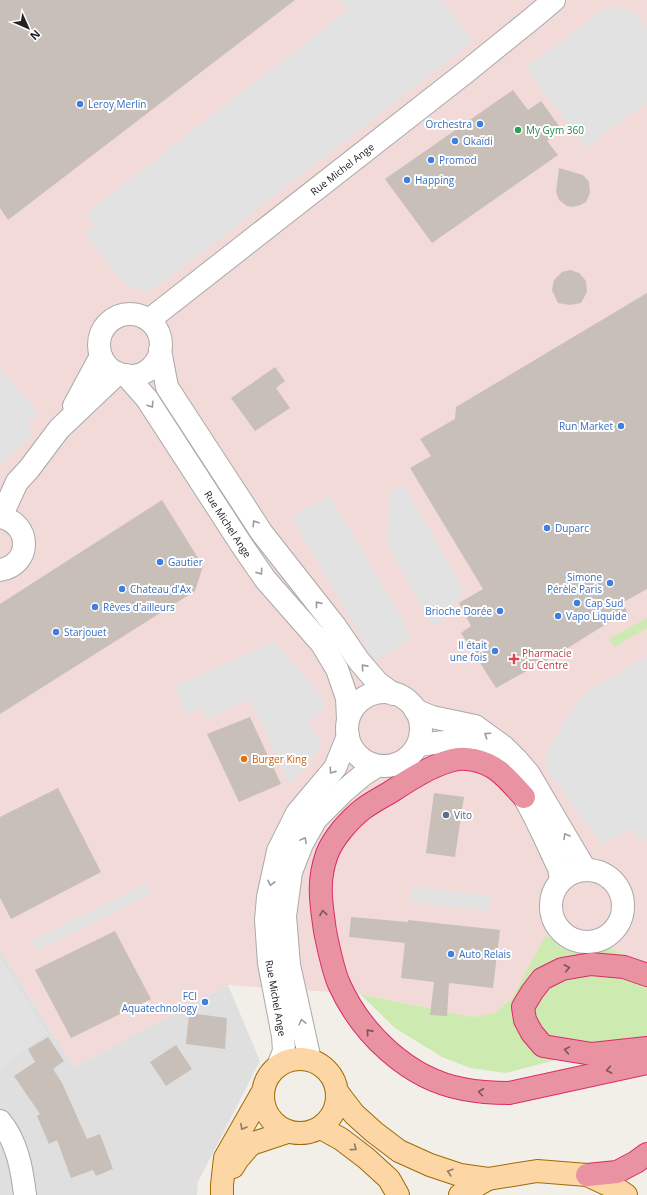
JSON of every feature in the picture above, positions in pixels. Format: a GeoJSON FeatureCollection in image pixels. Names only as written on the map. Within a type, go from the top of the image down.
{"type":"FeatureCollection","features":[{"type":"Feature","properties":{"kind":"highway"},"geometry":{"type":"LineString","coordinates":[[524,797],[506,777],[491,765],[473,760],[454,759],[423,772],[363,809],[345,826],[334,840],[328,852],[321,877],[320,896],[327,940],[338,982],[351,1007],[367,1030],[386,1050],[410,1068],[440,1082],[462,1089],[509,1093],[647,1063]]}},
{"type":"Feature","properties":{"kind":"highway"},"geometry":{"type":"LineString","coordinates":[[647,975],[624,967],[591,964],[562,969],[542,979],[523,1007],[525,1020],[532,1033],[543,1046],[592,1054],[647,1048]]}},
{"type":"Feature","properties":{"kind":"highway"},"geometry":{"type":"LineString","coordinates":[[586,1175],[617,1172],[636,1162],[647,1154]]}},
{"type":"Feature","properties":{"kind":"main road"},"geometry":{"type":"LineString","coordinates":[[222,1190],[225,1158],[262,1093],[268,1078],[278,1066],[294,1059],[310,1060],[324,1066],[334,1078],[338,1093],[337,1106],[331,1119],[320,1128],[309,1133],[298,1134],[287,1132],[276,1125],[268,1116],[262,1093]]}},
{"type":"Feature","properties":{"kind":"main road"},"geometry":{"type":"LineString","coordinates":[[338,1093],[354,1114],[374,1132],[399,1151],[430,1165],[460,1175],[488,1179],[537,1171],[586,1175],[617,1189],[626,1195]]}},
{"type":"Feature","properties":{"kind":"main road"},"geometry":{"type":"LineString","coordinates":[[320,1128],[341,1139],[366,1158],[389,1179],[398,1195]]}},
{"type":"Feature","properties":{"kind":"main road"},"geometry":{"type":"LineString","coordinates":[[222,1190],[238,1159],[251,1144],[287,1132]]}},
{"type":"Feature","properties":{"kind":"main road"},"geometry":{"type":"LineString","coordinates":[[460,1195],[488,1179]]}},
{"type":"Feature","properties":{"kind":"street","name":"Rue Michel Ange"},"geometry":{"type":"LineString","coordinates":[[149,320],[554,0]]}},
{"type":"Feature","properties":{"kind":"street","name":"Rue Michel Ange"},"geometry":{"type":"LineString","coordinates":[[534,17],[564,0]]}},
{"type":"Feature","properties":{"kind":"street"},"geometry":{"type":"LineString","coordinates":[[123,314],[132,314],[149,320],[155,326],[161,342],[160,350],[156,361],[148,370],[138,374],[122,374],[111,369],[105,363],[101,356],[99,345],[101,335],[106,325],[114,318],[123,314]]}},
{"type":"Feature","properties":{"kind":"street"},"geometry":{"type":"LineString","coordinates":[[160,350],[167,387],[262,533],[335,626],[359,661],[377,682],[393,694],[405,699],[415,710],[420,721],[421,733],[418,744],[411,755],[401,762],[390,766],[378,766],[367,762],[358,756],[351,746],[348,728],[353,710],[361,701],[370,695],[382,693],[393,694]]}},
{"type":"Feature","properties":{"kind":"street"},"geometry":{"type":"LineString","coordinates":[[22,531],[16,524],[1,517],[17,482],[65,423],[101,356]]}},
{"type":"Feature","properties":{"kind":"street","name":"Rue Michel Ange"},"geometry":{"type":"LineString","coordinates":[[122,374],[147,399],[261,574],[322,644],[337,669],[348,698],[348,728],[335,768],[297,813],[278,851],[270,890],[266,920],[269,963],[284,1036],[284,1051],[278,1066]]}},
{"type":"Feature","properties":{"kind":"street"},"geometry":{"type":"LineString","coordinates":[[65,423],[122,374]]}},
{"type":"Feature","properties":{"kind":"street"},"geometry":{"type":"LineString","coordinates":[[0,570],[14,565],[24,550],[20,514],[29,469]]}},
{"type":"Feature","properties":{"kind":"street"},"geometry":{"type":"LineString","coordinates":[[415,710],[432,718],[475,726],[504,746],[529,774],[585,869]]}},
{"type":"Feature","properties":{"kind":"street"},"geometry":{"type":"LineString","coordinates":[[418,744],[458,741],[474,745],[492,754],[504,767],[524,797],[559,868],[561,880]]}},
{"type":"Feature","properties":{"kind":"street","name":"Rue Michel Ange"},"geometry":{"type":"LineString","coordinates":[[310,1060],[289,965],[285,916],[291,872],[302,844],[316,819],[344,791],[363,775],[378,766]]}},
{"type":"Feature","properties":{"kind":"street"},"geometry":{"type":"LineString","coordinates":[[585,869],[597,870],[608,876],[620,889],[624,906],[621,919],[614,930],[603,938],[586,942],[569,938],[556,926],[551,909],[553,892],[561,880],[572,873],[585,869]]}},
{"type":"Feature","properties":{"kind":"street"},"geometry":{"type":"LineString","coordinates":[[0,1121],[14,1145],[20,1164],[25,1195]]}},
{"type":"Feature","properties":{"kind":"shaded area"},"geometry":{"type":"Polygon","coordinates":[[[0,0],[647,0],[647,965],[608,947],[580,949],[545,936],[512,998],[495,1013],[472,1017],[360,994],[228,985],[74,1067],[0,950],[0,0]]]}},
{"type":"Feature","properties":{"kind":"shaded area"},"geometry":{"type":"Polygon","coordinates":[[[340,0],[442,0],[474,41],[170,277],[146,292],[124,284],[85,234],[95,225],[85,214],[348,10],[340,0]]]}},
{"type":"Feature","properties":{"kind":"shaded area"},"geometry":{"type":"Polygon","coordinates":[[[608,6],[633,11],[647,29],[647,102],[586,148],[526,68],[608,6]]]}},
{"type":"Feature","properties":{"kind":"shaded area"},"geometry":{"type":"Polygon","coordinates":[[[0,368],[39,414],[29,424],[31,435],[28,440],[0,465],[0,368]]]}},
{"type":"Feature","properties":{"kind":"shaded area"},"geometry":{"type":"Polygon","coordinates":[[[403,485],[465,591],[442,621],[433,626],[386,543],[391,492],[403,485]]]}},
{"type":"Feature","properties":{"kind":"shaded area"},"geometry":{"type":"Polygon","coordinates":[[[330,496],[405,624],[410,639],[375,661],[291,516],[330,496]]]}},
{"type":"Feature","properties":{"kind":"shaded area"},"geometry":{"type":"Polygon","coordinates":[[[275,641],[322,697],[324,711],[309,721],[322,747],[290,785],[250,700],[206,719],[201,708],[185,715],[175,686],[275,641]]]}},
{"type":"Feature","properties":{"kind":"shaded area"},"geometry":{"type":"Polygon","coordinates":[[[647,656],[647,839],[640,842],[632,828],[601,844],[545,767],[548,749],[571,711],[588,691],[647,656]]]}},
{"type":"Feature","properties":{"kind":"shaded area"},"geometry":{"type":"Polygon","coordinates":[[[147,883],[152,893],[37,951],[32,940],[147,883]]]}},
{"type":"Feature","properties":{"kind":"shaded area"},"geometry":{"type":"Polygon","coordinates":[[[412,887],[491,896],[489,911],[410,902],[412,887]]]}},
{"type":"Feature","properties":{"kind":"shaded area"},"geometry":{"type":"Polygon","coordinates":[[[0,950],[74,1067],[228,985],[260,1061],[198,1182],[197,1195],[0,1195],[0,950]]]}},
{"type":"Feature","properties":{"kind":"shaded area"},"geometry":{"type":"Polygon","coordinates":[[[0,957],[47,1033],[0,1069],[0,957]]]}},
{"type":"Feature","properties":{"kind":"green space"},"geometry":{"type":"Polygon","coordinates":[[[647,618],[647,628],[614,647],[609,639],[647,618]]]}},
{"type":"Feature","properties":{"kind":"green space"},"geometry":{"type":"Polygon","coordinates":[[[545,936],[580,949],[608,947],[647,965],[647,1036],[506,1073],[470,1068],[442,1057],[395,1028],[360,994],[472,1017],[495,1013],[512,998],[545,936]]]}},
{"type":"Feature","properties":{"kind":"building","name":"Leroy Merlin"},"geometry":{"type":"Polygon","coordinates":[[[0,0],[295,0],[8,220],[0,208],[0,0]]]}},
{"type":"Feature","properties":{"kind":"building"},"geometry":{"type":"Polygon","coordinates":[[[513,90],[528,110],[541,101],[562,130],[547,141],[558,155],[432,243],[385,179],[513,90]]]}},
{"type":"Feature","properties":{"kind":"building"},"geometry":{"type":"Polygon","coordinates":[[[559,168],[583,175],[589,182],[590,193],[586,202],[573,207],[567,206],[559,200],[556,192],[559,168]]]}},
{"type":"Feature","properties":{"kind":"building"},"geometry":{"type":"Polygon","coordinates":[[[570,270],[579,273],[586,281],[587,292],[581,303],[570,305],[558,303],[552,290],[554,280],[562,272],[570,270]]]}},
{"type":"Feature","properties":{"kind":"building","name":"Duparc"},"geometry":{"type":"Polygon","coordinates":[[[647,293],[647,589],[622,603],[627,611],[563,651],[496,688],[461,633],[471,626],[459,603],[483,589],[410,468],[431,456],[420,439],[455,419],[456,407],[647,293]]]}},
{"type":"Feature","properties":{"kind":"building"},"geometry":{"type":"Polygon","coordinates":[[[275,367],[285,381],[276,388],[290,408],[255,431],[231,398],[275,367]]]}},
{"type":"Feature","properties":{"kind":"building"},"geometry":{"type":"Polygon","coordinates":[[[162,500],[203,566],[195,591],[0,714],[0,604],[162,500]]]}},
{"type":"Feature","properties":{"kind":"building","name":"Burger King"},"geometry":{"type":"Polygon","coordinates":[[[250,717],[281,784],[239,802],[207,734],[250,717]]]}},
{"type":"Feature","properties":{"kind":"building"},"geometry":{"type":"Polygon","coordinates":[[[58,788],[101,872],[11,919],[0,898],[0,817],[58,788]]]}},
{"type":"Feature","properties":{"kind":"building","name":"Vito"},"geometry":{"type":"Polygon","coordinates":[[[434,793],[464,797],[455,857],[426,853],[434,793]]]}},
{"type":"Feature","properties":{"kind":"building","name":"Auto Relais"},"geometry":{"type":"Polygon","coordinates":[[[351,917],[408,922],[408,920],[500,930],[493,988],[449,983],[447,1016],[430,1015],[434,982],[401,978],[405,943],[349,937],[351,917]]]}},
{"type":"Feature","properties":{"kind":"building"},"geometry":{"type":"Polygon","coordinates":[[[115,931],[151,999],[71,1038],[35,970],[115,931]]]}},
{"type":"Feature","properties":{"kind":"building"},"geometry":{"type":"Polygon","coordinates":[[[189,1013],[227,1018],[225,1049],[186,1044],[189,1013]]]}},
{"type":"Feature","properties":{"kind":"building"},"geometry":{"type":"Polygon","coordinates":[[[48,1037],[64,1061],[53,1069],[62,1083],[87,1139],[100,1134],[113,1169],[96,1176],[93,1170],[71,1178],[57,1140],[49,1144],[37,1116],[40,1114],[14,1076],[35,1062],[28,1049],[48,1037]]]}},
{"type":"Feature","properties":{"kind":"building"},"geometry":{"type":"Polygon","coordinates":[[[176,1045],[192,1069],[166,1086],[150,1062],[176,1045]]]}},
{"type":"Feature","properties":{"kind":"place","name":"Leroy Merlin"},"geometry":{"type":"Point","coordinates":[80,104]}},
{"type":"Feature","properties":{"kind":"place","name":"Orchestra"},"geometry":{"type":"Point","coordinates":[480,124]}},
{"type":"Feature","properties":{"kind":"place","name":"My Gym 360"},"geometry":{"type":"Point","coordinates":[518,130]}},
{"type":"Feature","properties":{"kind":"place","name":"Okaïdi"},"geometry":{"type":"Point","coordinates":[455,141]}},
{"type":"Feature","properties":{"kind":"place","name":"Promod"},"geometry":{"type":"Point","coordinates":[431,160]}},
{"type":"Feature","properties":{"kind":"place","name":"Happing"},"geometry":{"type":"Point","coordinates":[407,180]}},
{"type":"Feature","properties":{"kind":"place","name":"Run Market"},"geometry":{"type":"Point","coordinates":[621,426]}},
{"type":"Feature","properties":{"kind":"place","name":"Duparc"},"geometry":{"type":"Point","coordinates":[547,528]}},
{"type":"Feature","properties":{"kind":"place","name":"Gautier"},"geometry":{"type":"Point","coordinates":[160,562]}},
{"type":"Feature","properties":{"kind":"place","name":"Simone Pérèle Paris"},"geometry":{"type":"Point","coordinates":[610,583]}},
{"type":"Feature","properties":{"kind":"place","name":"Chateau d'Ax"},"geometry":{"type":"Point","coordinates":[122,589]}},
{"type":"Feature","properties":{"kind":"place","name":"Cap Sud"},"geometry":{"type":"Point","coordinates":[577,603]}},
{"type":"Feature","properties":{"kind":"place","name":"Rêves d'ailleurs"},"geometry":{"type":"Point","coordinates":[95,607]}},
{"type":"Feature","properties":{"kind":"place","name":"Brioche Dorée"},"geometry":{"type":"Point","coordinates":[500,611]}},
{"type":"Feature","properties":{"kind":"place","name":"Vapo Liquide"},"geometry":{"type":"Point","coordinates":[558,616]}},
{"type":"Feature","properties":{"kind":"place","name":"Starjouet"},"geometry":{"type":"Point","coordinates":[56,632]}},
{"type":"Feature","properties":{"kind":"place","name":"Il était une fois"},"geometry":{"type":"Point","coordinates":[495,651]}},
{"type":"Feature","properties":{"kind":"place","name":"Pharmacie du Centre"},"geometry":{"type":"Point","coordinates":[514,659]}},
{"type":"Feature","properties":{"kind":"place","name":"Burger King"},"geometry":{"type":"Point","coordinates":[244,759]}},
{"type":"Feature","properties":{"kind":"place","name":"Vito"},"geometry":{"type":"Point","coordinates":[446,815]}},
{"type":"Feature","properties":{"kind":"place","name":"Auto Relais"},"geometry":{"type":"Point","coordinates":[451,954]}},
{"type":"Feature","properties":{"kind":"place","name":"FCI Aquatechnology"},"geometry":{"type":"Point","coordinates":[205,1002]}}]}
